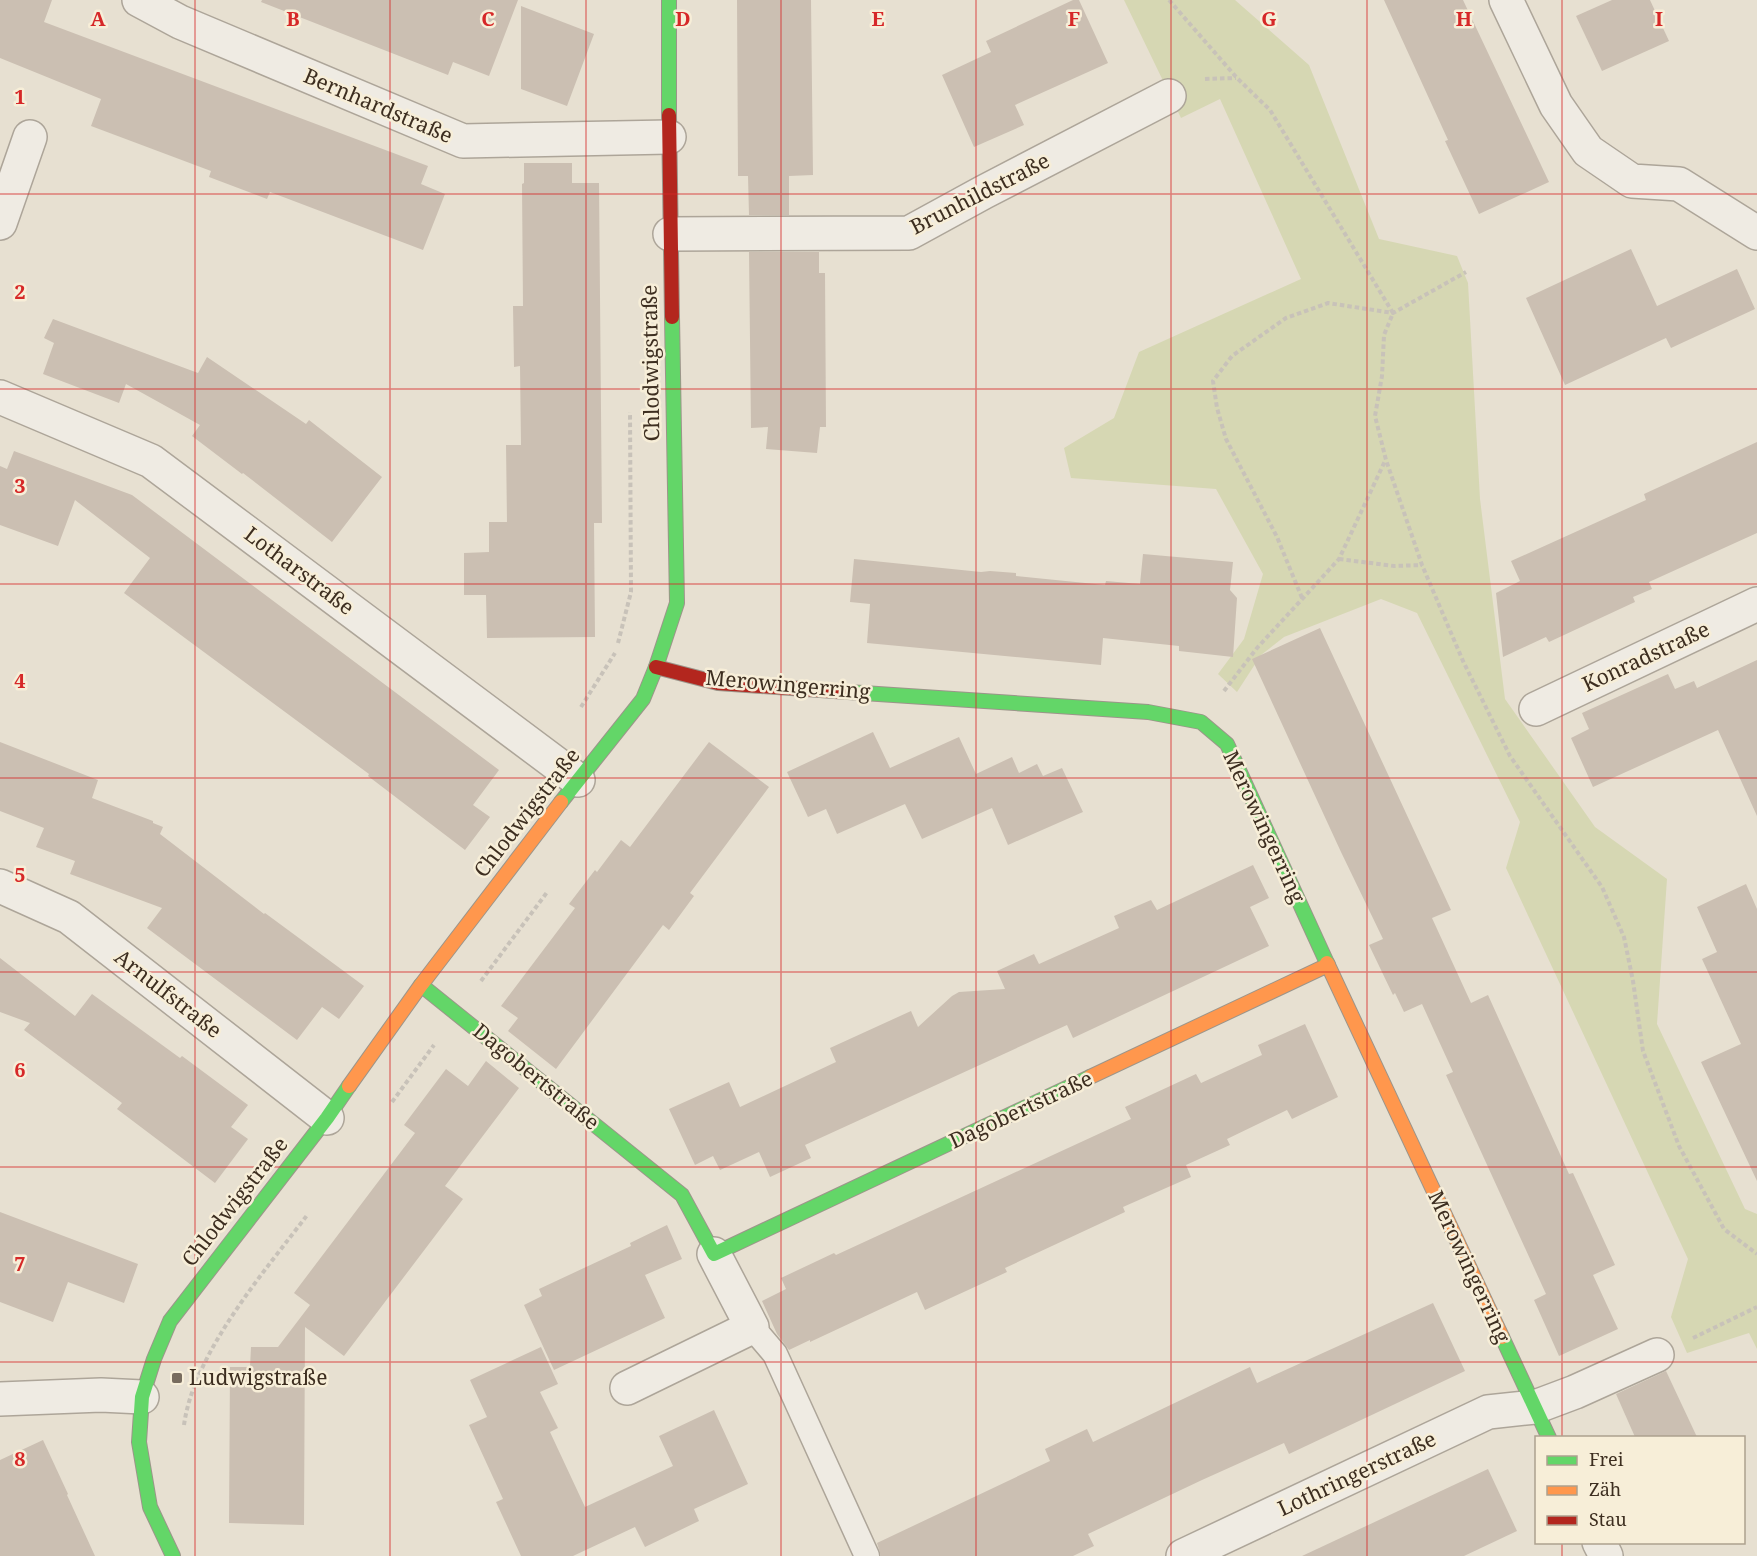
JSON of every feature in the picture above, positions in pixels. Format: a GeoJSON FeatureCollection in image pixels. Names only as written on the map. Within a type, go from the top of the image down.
{"type":"FeatureCollection","features":[{"type":"Feature","properties":{"kind":"street","name":"Bernhardstraße"},"geometry":{"type":"LineString","coordinates":[[139,0],[180,22],[462,141],[669,137]]}},
{"type":"Feature","properties":{"kind":"street","name":"Chlodwigstraße"},"geometry":{"type":"LineString","coordinates":[[173,1556],[150,1507],[139,1442],[142,1397],[154,1359],[170,1321],[327,1118],[421,985],[643,699],[677,603],[670,234],[669,0]]}},
{"type":"Feature","properties":{"kind":"street"},"geometry":{"type":"LineString","coordinates":[[1506,0],[1556,105],[1588,151],[1632,181],[1678,184],[1757,232]]}},
{"type":"Feature","properties":{"kind":"street","name":"Brunhildstraße"},"geometry":{"type":"LineString","coordinates":[[670,234],[909,233],[1169,96]]}},
{"type":"Feature","properties":{"kind":"street"},"geometry":{"type":"LineString","coordinates":[[0,223],[30,137]]}},
{"type":"Feature","properties":{"kind":"street","name":"Lotharstraße"},"geometry":{"type":"LineString","coordinates":[[0,397],[151,461],[578,780]]}},
{"type":"Feature","properties":{"kind":"street","name":"Konradstraße"},"geometry":{"type":"LineString","coordinates":[[1536,709],[1757,604]]}},
{"type":"Feature","properties":{"kind":"street","name":"Merowingerring"},"geometry":{"type":"LineString","coordinates":[[656,667],[718,683],[1148,712],[1201,722],[1227,744],[1549,1436]]}},
{"type":"Feature","properties":{"kind":"street","name":"Arnulfstraße"},"geometry":{"type":"LineString","coordinates":[[0,886],[69,917],[327,1118]]}},
{"type":"Feature","properties":{"kind":"street","name":"Dagobertstraße"},"geometry":{"type":"LineString","coordinates":[[714,1254],[1328,965]]}},
{"type":"Feature","properties":{"kind":"street","name":"Dagobertstraße"},"geometry":{"type":"LineString","coordinates":[[421,985],[682,1195],[752,1327]]}},
{"type":"Feature","properties":{"kind":"street"},"geometry":{"type":"LineString","coordinates":[[627,1389],[752,1327]]}},
{"type":"Feature","properties":{"kind":"street","name":"Lothringerstraße"},"geometry":{"type":"LineString","coordinates":[[1183,1556],[1488,1412],[1535,1407],[1575,1392],[1657,1355]]}},
{"type":"Feature","properties":{"kind":"street"},"geometry":{"type":"LineString","coordinates":[[0,1399],[101,1395],[142,1397]]}},
{"type":"Feature","properties":{"kind":"lane"},"geometry":{"type":"LineString","coordinates":[[752,1327],[775,1354],[867,1556]]}},
{"type":"Feature","properties":{"kind":"path"},"geometry":{"type":"LineString","coordinates":[[1169,0],[1237,78],[1270,110],[1394,313]]}},
{"type":"Feature","properties":{"kind":"path"},"geometry":{"type":"LineString","coordinates":[[1466,272],[1394,313],[1384,334],[1382,376],[1376,416],[1386,460],[1422,565],[1463,661],[1510,756],[1602,887],[1624,937],[1634,981],[1643,1051],[1679,1146],[1724,1229],[1757,1254]]}},
{"type":"Feature","properties":{"kind":"path"},"geometry":{"type":"LineString","coordinates":[[1302,598],[1277,537],[1226,439],[1217,408],[1214,381],[1232,356],[1286,318],[1328,303],[1394,313]]}},
{"type":"Feature","properties":{"kind":"path"},"geometry":{"type":"LineString","coordinates":[[549,758],[616,652],[631,592],[630,401]]}},
{"type":"Feature","properties":{"kind":"path"},"geometry":{"type":"LineString","coordinates":[[1201,722],[1257,648],[1339,559],[1386,460]]}},
{"type":"Feature","properties":{"kind":"path"},"geometry":{"type":"LineString","coordinates":[[1339,559],[1394,566],[1422,565]]}},
{"type":"Feature","properties":{"kind":"path"},"geometry":{"type":"LineString","coordinates":[[1657,1355],[1757,1307]]}},
{"type":"Feature","properties":{"kind":"green space"},"geometry":{"type":"Polygon","coordinates":[[[1124,0],[1235,0],[1309,65],[1379,239],[1457,256],[1468,283],[1480,499],[1505,699],[1595,827],[1667,879],[1657,1024],[1745,1209],[1757,1214],[1757,1349],[1749,1333],[1687,1353],[1671,1317],[1688,1259],[1506,868],[1520,822],[1417,613],[1381,599],[1284,637],[1261,655],[1237,692],[1218,674],[1244,639],[1263,574],[1216,489],[1071,478],[1064,448],[1114,418],[1139,352],[1301,279],[1220,99],[1181,118],[1124,0]]]}},
{"type":"Feature","properties":{"kind":"building"},"geometry":{"type":"Polygon","coordinates":[[[0,0],[52,0],[44,22],[428,166],[421,184],[445,194],[423,250],[270,192],[267,199],[209,177],[211,171],[91,126],[101,99],[0,58],[0,0]]]}},
{"type":"Feature","properties":{"kind":"building"},"geometry":{"type":"Polygon","coordinates":[[[262,0],[518,0],[489,76],[453,62],[448,75],[261,2],[262,0]]]}},
{"type":"Feature","properties":{"kind":"building"},"geometry":{"type":"Polygon","coordinates":[[[737,0],[811,0],[813,175],[789,176],[789,215],[749,215],[748,176],[738,176],[737,0]]]}},
{"type":"Feature","properties":{"kind":"building"},"geometry":{"type":"Polygon","coordinates":[[[1073,0],[1079,0],[1108,63],[1015,105],[1024,125],[974,147],[942,75],[991,52],[986,41],[1073,0]]]}},
{"type":"Feature","properties":{"kind":"building"},"geometry":{"type":"Polygon","coordinates":[[[1384,0],[1463,0],[1549,182],[1479,214],[1384,0]]]}},
{"type":"Feature","properties":{"kind":"building"},"geometry":{"type":"Polygon","coordinates":[[[1612,0],[1650,0],[1669,41],[1602,71],[1576,16],[1612,0]]]}},
{"type":"Feature","properties":{"kind":"building"},"geometry":{"type":"Polygon","coordinates":[[[521,6],[594,34],[567,106],[521,89],[521,6]]]}},
{"type":"Feature","properties":{"kind":"building"},"geometry":{"type":"Polygon","coordinates":[[[524,163],[572,163],[572,183],[599,183],[602,523],[594,523],[595,637],[487,638],[486,595],[464,595],[464,553],[489,552],[489,522],[507,522],[506,445],[521,445],[520,366],[514,367],[513,306],[523,306],[522,184],[524,183],[524,163]]]}},
{"type":"Feature","properties":{"kind":"building"},"geometry":{"type":"Polygon","coordinates":[[[1631,249],[1657,306],[1737,269],[1755,309],[1671,348],[1666,338],[1565,385],[1526,298],[1631,249]]]}},
{"type":"Feature","properties":{"kind":"building"},"geometry":{"type":"Polygon","coordinates":[[[749,252],[819,252],[819,273],[825,273],[826,427],[820,427],[817,453],[766,449],[768,427],[751,428],[749,252]]]}},
{"type":"Feature","properties":{"kind":"building"},"geometry":{"type":"Polygon","coordinates":[[[53,319],[198,373],[207,357],[306,424],[309,420],[382,477],[332,542],[192,436],[200,425],[126,384],[119,403],[43,374],[54,343],[44,338],[53,319]]]}},
{"type":"Feature","properties":{"kind":"building"},"geometry":{"type":"Polygon","coordinates":[[[1757,442],[1757,533],[1649,582],[1652,589],[1633,597],[1635,602],[1549,642],[1546,637],[1503,657],[1496,593],[1520,581],[1511,561],[1646,500],[1644,494],[1757,442]]]}},
{"type":"Feature","properties":{"kind":"building"},"geometry":{"type":"Polygon","coordinates":[[[14,451],[132,495],[499,770],[473,805],[490,817],[465,850],[368,776],[369,774],[124,593],[150,558],[75,500],[58,546],[0,525],[0,466],[7,469],[14,451]]]}},
{"type":"Feature","properties":{"kind":"building"},"geometry":{"type":"Polygon","coordinates":[[[1143,554],[1233,562],[1230,590],[1237,598],[1233,657],[1179,651],[1179,646],[1103,638],[1101,665],[867,643],[870,604],[850,602],[854,559],[981,572],[1016,573],[1016,576],[1105,585],[1106,581],[1140,584],[1143,554]]]}},
{"type":"Feature","properties":{"kind":"building"},"geometry":{"type":"Polygon","coordinates":[[[1320,628],[1451,910],[1432,918],[1471,1003],[1488,995],[1569,1174],[1573,1173],[1615,1265],[1593,1275],[1618,1329],[1559,1356],[1534,1300],[1546,1294],[1446,1075],[1453,1072],[1422,1004],[1404,1012],[1395,993],[1393,995],[1369,945],[1383,939],[1252,659],[1320,628]]]}},
{"type":"Feature","properties":{"kind":"building"},"geometry":{"type":"Polygon","coordinates":[[[1757,660],[1757,816],[1718,730],[1593,787],[1571,738],[1589,729],[1582,713],[1668,674],[1675,689],[1694,681],[1697,688],[1757,660]]]}},
{"type":"Feature","properties":{"kind":"building"},"geometry":{"type":"Polygon","coordinates":[[[873,732],[890,768],[959,737],[976,774],[1012,757],[1019,773],[1037,764],[1043,776],[1062,768],[1083,812],[1008,845],[992,808],[922,839],[905,804],[837,834],[826,809],[808,817],[787,772],[873,732]]]}},
{"type":"Feature","properties":{"kind":"building"},"geometry":{"type":"Polygon","coordinates":[[[0,742],[98,780],[92,798],[163,827],[160,834],[264,914],[364,986],[339,1019],[322,1007],[297,1040],[147,928],[162,908],[70,874],[75,861],[36,847],[44,828],[0,811],[0,742]]]}},
{"type":"Feature","properties":{"kind":"building"},"geometry":{"type":"Polygon","coordinates":[[[709,742],[769,787],[690,893],[694,896],[669,930],[663,925],[556,1069],[508,1031],[518,1018],[501,1006],[575,908],[569,904],[595,870],[597,872],[621,840],[630,847],[709,742]]]}},
{"type":"Feature","properties":{"kind":"building"},"geometry":{"type":"Polygon","coordinates":[[[1253,865],[1269,898],[1250,907],[1269,946],[1073,1038],[1067,1025],[805,1145],[811,1158],[770,1177],[759,1152],[720,1170],[713,1156],[695,1165],[669,1109],[729,1082],[740,1107],[836,1062],[830,1048],[911,1011],[918,1027],[959,992],[1005,989],[997,971],[1034,954],[1039,964],[1119,928],[1114,916],[1151,900],[1157,910],[1253,865]]]}},
{"type":"Feature","properties":{"kind":"building"},"geometry":{"type":"Polygon","coordinates":[[[1746,884],[1757,909],[1757,1181],[1701,1062],[1741,1044],[1702,959],[1717,952],[1697,907],[1746,884]]]}},
{"type":"Feature","properties":{"kind":"building"},"geometry":{"type":"Polygon","coordinates":[[[0,958],[75,1016],[92,994],[248,1105],[231,1127],[248,1139],[215,1183],[117,1109],[122,1103],[24,1030],[30,1023],[0,1012],[0,958]]]}},
{"type":"Feature","properties":{"kind":"building"},"geometry":{"type":"Polygon","coordinates":[[[1305,1024],[1338,1097],[1292,1119],[1287,1110],[1227,1139],[1230,1145],[1186,1165],[1191,1177],[1123,1207],[1125,1212],[1005,1268],[1007,1272],[925,1310],[917,1292],[789,1350],[777,1334],[762,1301],[786,1289],[781,1278],[834,1253],[836,1255],[1131,1119],[1125,1107],[1196,1074],[1201,1083],[1262,1055],[1258,1045],[1305,1024]]]}},
{"type":"Feature","properties":{"kind":"building"},"geometry":{"type":"Polygon","coordinates":[[[486,1061],[519,1088],[445,1186],[463,1199],[344,1356],[305,1327],[304,1525],[229,1523],[230,1367],[250,1367],[251,1347],[278,1347],[310,1305],[294,1293],[415,1133],[404,1125],[446,1069],[468,1086],[486,1061]]]}},
{"type":"Feature","properties":{"kind":"building"},"geometry":{"type":"Polygon","coordinates":[[[0,1212],[138,1264],[124,1303],[68,1282],[53,1322],[0,1302],[0,1212]]]}},
{"type":"Feature","properties":{"kind":"building"},"geometry":{"type":"Polygon","coordinates":[[[667,1225],[682,1259],[645,1275],[665,1318],[554,1370],[524,1305],[542,1296],[539,1289],[631,1246],[630,1243],[667,1225]]]}},
{"type":"Feature","properties":{"kind":"building"},"geometry":{"type":"Polygon","coordinates":[[[1433,1303],[1465,1371],[1289,1454],[1284,1443],[1202,1480],[1088,1534],[1094,1546],[1073,1556],[881,1556],[877,1543],[1050,1461],[1045,1449],[1087,1429],[1093,1442],[1250,1367],[1257,1383],[1433,1303]]]}},
{"type":"Feature","properties":{"kind":"building"},"geometry":{"type":"Polygon","coordinates":[[[541,1347],[558,1384],[540,1392],[558,1428],[550,1432],[585,1507],[673,1466],[659,1436],[714,1410],[748,1484],[694,1509],[699,1521],[645,1547],[635,1527],[573,1556],[521,1556],[496,1502],[503,1499],[469,1425],[487,1417],[470,1380],[541,1347]]]}},
{"type":"Feature","properties":{"kind":"building"},"geometry":{"type":"Polygon","coordinates":[[[1666,1371],[1697,1436],[1635,1436],[1616,1394],[1666,1371]]]}},
{"type":"Feature","properties":{"kind":"building"},"geometry":{"type":"Polygon","coordinates":[[[43,1440],[95,1556],[0,1556],[0,1460],[43,1440]]]}},
{"type":"Feature","properties":{"kind":"building"},"geometry":{"type":"Polygon","coordinates":[[[1488,1469],[1517,1531],[1464,1556],[1302,1556],[1488,1469]]]}},
{"type":"Feature","properties":{"kind":"traffic: fast"},"geometry":{"type":"LineString","coordinates":[[669,0],[669,115]]}},
{"type":"Feature","properties":{"kind":"traffic: fast"},"geometry":{"type":"LineString","coordinates":[[561,802],[643,699],[677,603],[672,317]]}},
{"type":"Feature","properties":{"kind":"traffic: fast"},"geometry":{"type":"LineString","coordinates":[[848,692],[1148,712],[1201,722],[1227,744],[1327,963]]}},
{"type":"Feature","properties":{"kind":"traffic: fast"},"geometry":{"type":"LineString","coordinates":[[421,985],[682,1195],[714,1254],[1090,1077]]}},
{"type":"Feature","properties":{"kind":"traffic: fast"},"geometry":{"type":"LineString","coordinates":[[173,1556],[150,1507],[139,1442],[142,1397],[154,1359],[170,1321],[327,1118],[349,1086]]}},
{"type":"Feature","properties":{"kind":"traffic: fast"},"geometry":{"type":"LineString","coordinates":[[1502,1337],[1548,1436]]}},
{"type":"Feature","properties":{"kind":"traffic: slow"},"geometry":{"type":"LineString","coordinates":[[349,1086],[421,985],[561,802]]}},
{"type":"Feature","properties":{"kind":"traffic: slow"},"geometry":{"type":"LineString","coordinates":[[1327,963],[1502,1337]]}},
{"type":"Feature","properties":{"kind":"traffic: slow"},"geometry":{"type":"LineString","coordinates":[[1090,1077],[1328,965]]}},
{"type":"Feature","properties":{"kind":"traffic: jam"},"geometry":{"type":"LineString","coordinates":[[669,115],[672,317]]}},
{"type":"Feature","properties":{"kind":"traffic: jam"},"geometry":{"type":"LineString","coordinates":[[656,667],[718,683],[848,692]]}},
{"type":"Feature","properties":{"kind":"place","name":"Ludwigstraße"},"geometry":{"type":"Point","coordinates":[177,1378]}}]}
